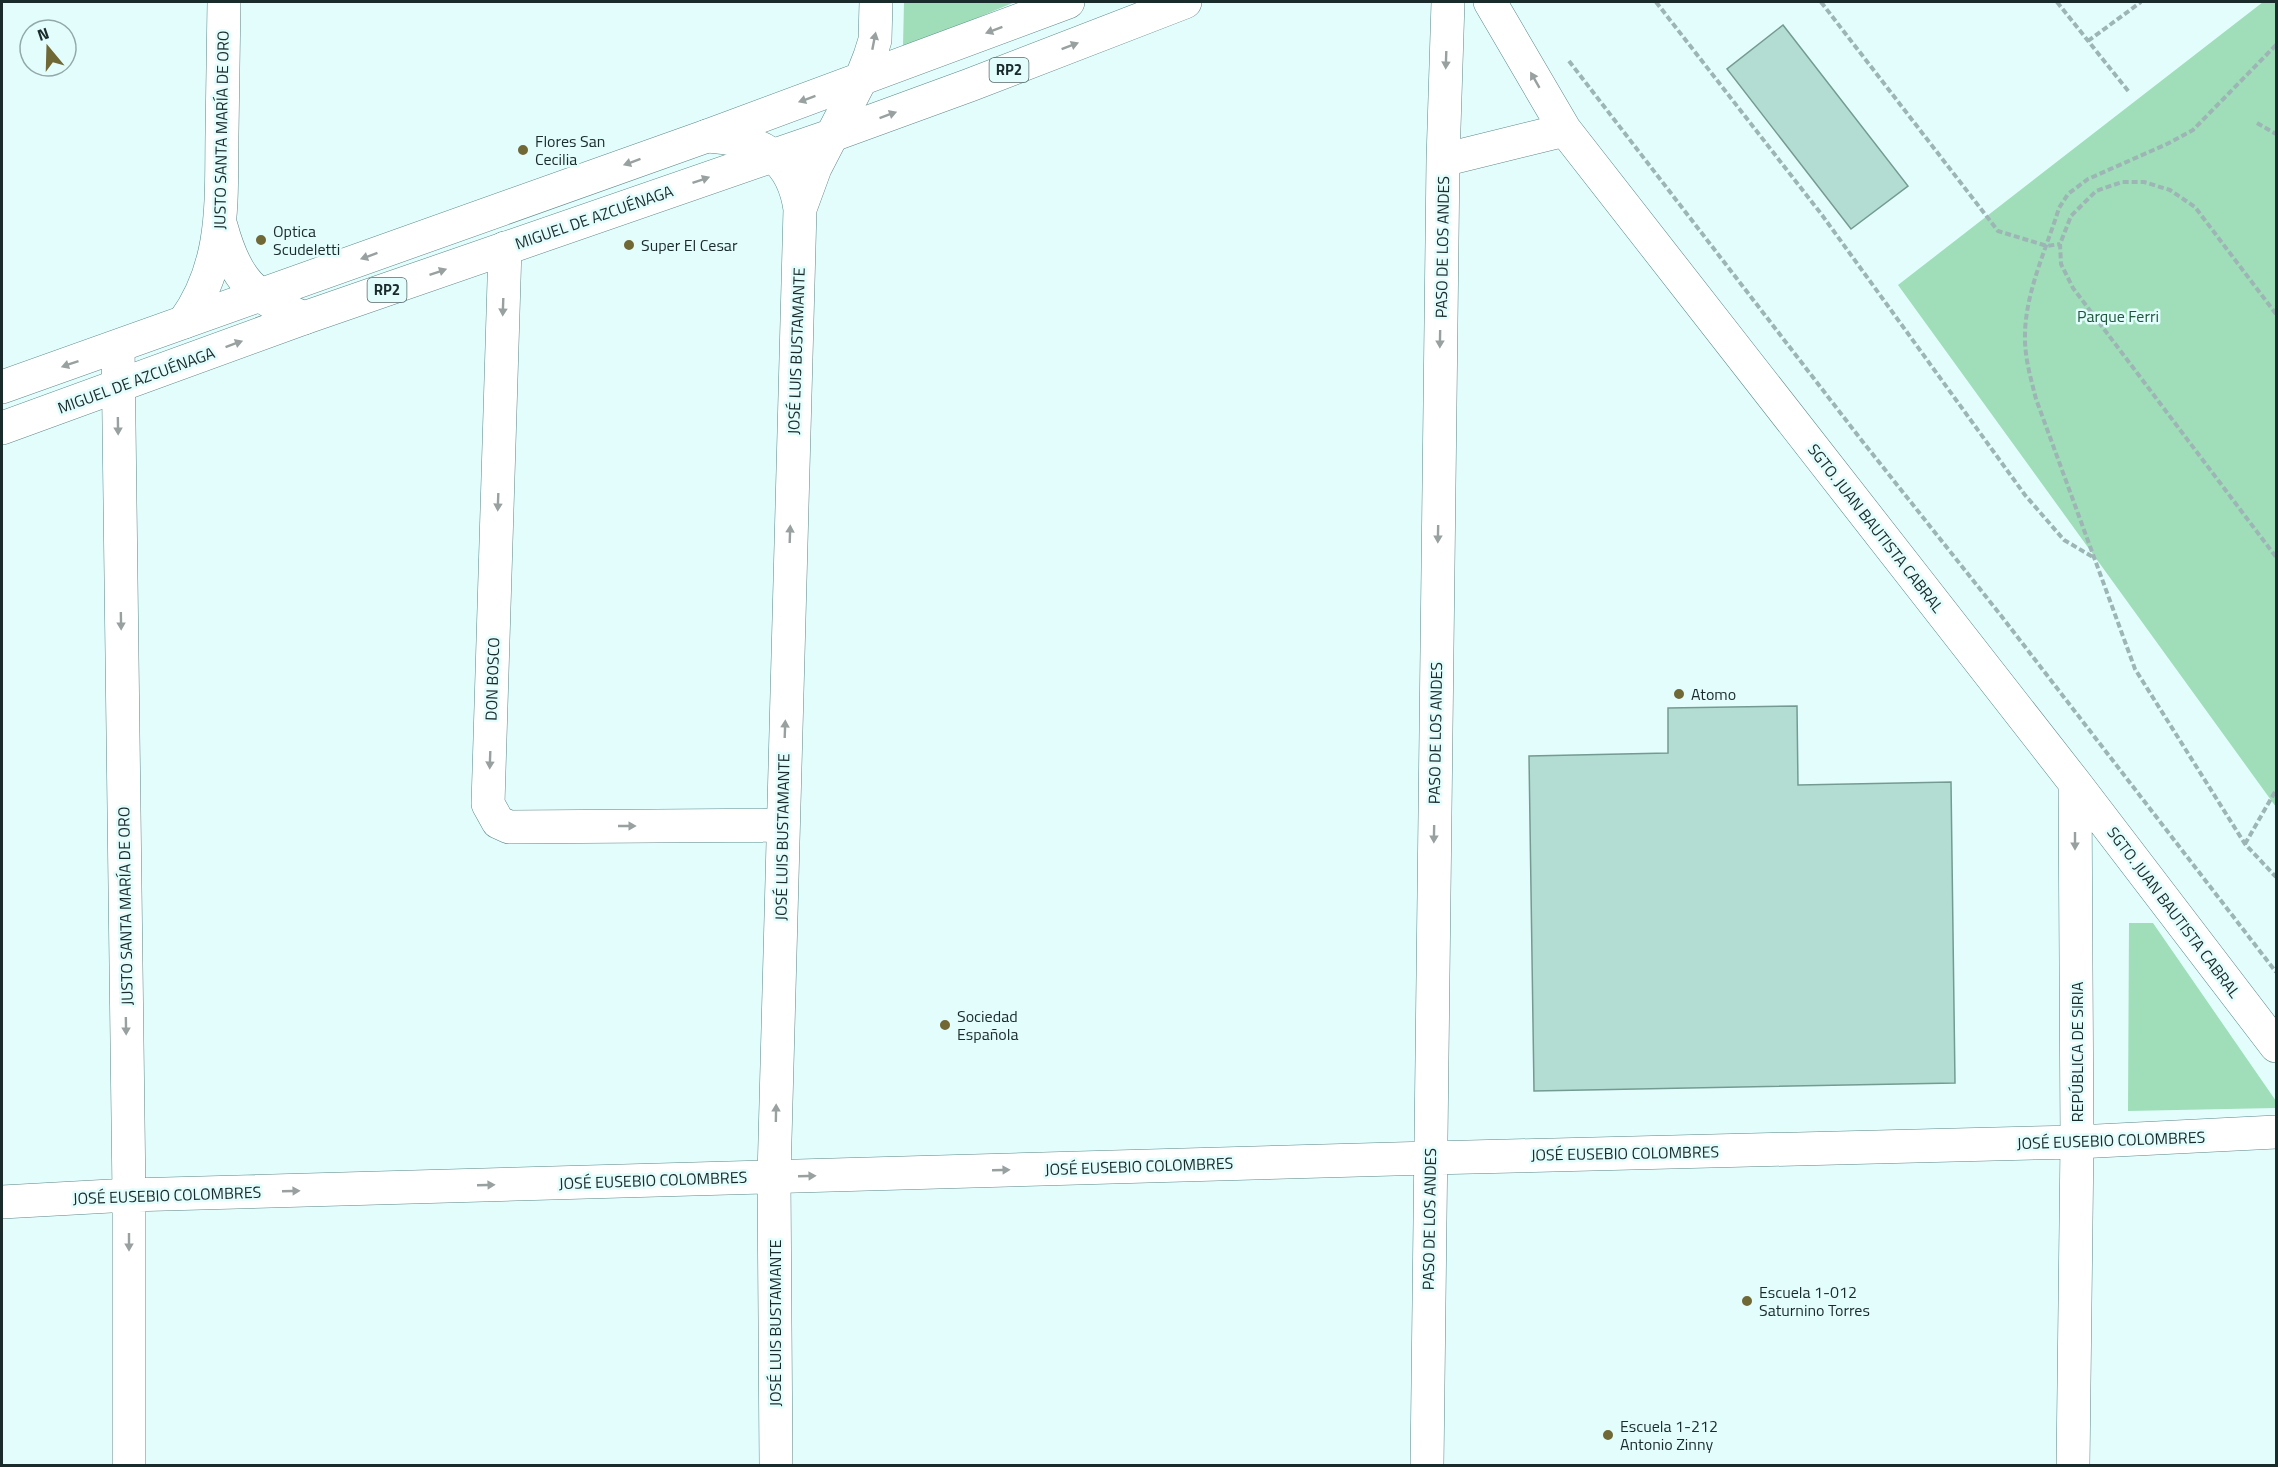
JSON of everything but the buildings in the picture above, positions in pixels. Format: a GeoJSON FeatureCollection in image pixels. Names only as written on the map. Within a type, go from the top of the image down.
{"type":"FeatureCollection","features":[{"type":"Feature","properties":{"kind":"street","name":"JUSTO SANTA MARÍA DE ORO"},"geometry":{"type":"LineString","coordinates":[[184,322],[195,307],[209,275],[221,224],[224,2]]}},
{"type":"Feature","properties":{"kind":"street","name":"JOSÉ LUIS BUSTAMANTE"},"geometry":{"type":"LineString","coordinates":[[800,209],[815,168],[861,78],[875,40],[876,2]]}},
{"type":"Feature","properties":{"kind":"street","name":"RP2"},"geometry":{"type":"LineString","coordinates":[[2,387],[707,136],[1068,2]]}},
{"type":"Feature","properties":{"kind":"street","name":"MIGUEL DE AZCUÉNAGA"},"geometry":{"type":"LineString","coordinates":[[2,428],[304,318],[833,135],[1185,2]]}},
{"type":"Feature","properties":{"kind":"street","name":"PASO DE LOS ANDES"},"geometry":{"type":"LineString","coordinates":[[1427,1466],[1443,160],[1448,2]]}},
{"type":"Feature","properties":{"kind":"street","name":"SGTO. JUAN BAUTISTA CABRAL"},"geometry":{"type":"LineString","coordinates":[[1490,2],[1565,130],[2075,783],[2277,1046]]}},
{"type":"Feature","properties":{"kind":"street"},"geometry":{"type":"LineString","coordinates":[[1443,160],[1565,130]]}},
{"type":"Feature","properties":{"kind":"street","name":"JOSÉ LUIS BUSTAMANTE"},"geometry":{"type":"LineString","coordinates":[[707,136],[734,137],[773,155],[792,177],[800,209],[774,1177],[776,1466]]}},
{"type":"Feature","properties":{"kind":"street"},"geometry":{"type":"LineString","coordinates":[[221,224],[234,266],[260,295],[304,318]]}},
{"type":"Feature","properties":{"kind":"street","name":"DON BOSCO"},"geometry":{"type":"LineString","coordinates":[[505,249],[488,804],[498,822],[509,827],[782,825]]}},
{"type":"Feature","properties":{"kind":"street","name":"JUSTO SANTA MARÍA DE ORO"},"geometry":{"type":"LineString","coordinates":[[118,347],[129,1195],[129,1466]]}},
{"type":"Feature","properties":{"kind":"street","name":"REPÚBLICA DE SIRIA"},"geometry":{"type":"LineString","coordinates":[[2073,1466],[2077,1142],[2075,783]]}},
{"type":"Feature","properties":{"kind":"street","name":"JOSÉ EUSEBIO COLOMBRES"},"geometry":{"type":"LineString","coordinates":[[2,1202],[129,1195],[2077,1142],[2277,1132]]}},
{"type":"Feature","properties":{"kind":"path"},"geometry":{"type":"LineString","coordinates":[[1656,2],[1822,215],[2025,495],[2064,540],[2094,558]]}},
{"type":"Feature","properties":{"kind":"path"},"geometry":{"type":"LineString","coordinates":[[1821,2],[1998,231],[2047,246],[2060,244]]}},
{"type":"Feature","properties":{"kind":"path"},"geometry":{"type":"LineString","coordinates":[[2056,2],[2129,92]]}},
{"type":"Feature","properties":{"kind":"path"},"geometry":{"type":"LineString","coordinates":[[2088,41],[2141,2]]}},
{"type":"Feature","properties":{"kind":"path"},"geometry":{"type":"LineString","coordinates":[[2277,45],[2193,130],[2088,179],[2068,194],[2059,208],[2027,308],[2025,339],[2028,368],[2036,399],[2135,669],[2246,844],[2277,877]]}},
{"type":"Feature","properties":{"kind":"path"},"geometry":{"type":"LineString","coordinates":[[1564,54],[1859,437],[2013,631],[2277,972]]}},
{"type":"Feature","properties":{"kind":"path"},"geometry":{"type":"LineString","coordinates":[[2257,123],[2277,134]]}},
{"type":"Feature","properties":{"kind":"path"},"geometry":{"type":"LineString","coordinates":[[2277,314],[2195,207],[2170,190],[2144,182],[2122,182],[2096,191],[2071,216],[2060,244],[2061,264],[2073,288],[2277,557]]}},
{"type":"Feature","properties":{"kind":"path"},"geometry":{"type":"LineString","coordinates":[[2246,844],[2277,790]]}},
{"type":"Feature","properties":{"kind":"green space"},"geometry":{"type":"Polygon","coordinates":[[[904,2],[1015,2],[903,46],[904,2]]]}},
{"type":"Feature","properties":{"kind":"green space","name":"Parque Ferri"},"geometry":{"type":"Polygon","coordinates":[[[2263,2],[2276,2],[2276,807],[1898,285],[2263,2]]]}},
{"type":"Feature","properties":{"kind":"green space"},"geometry":{"type":"Polygon","coordinates":[[[2129,923],[2153,923],[2276,1101],[2276,1108],[2128,1111],[2129,923]]]}},
{"type":"Feature","properties":{"kind":"place","name":"Flores San Cecilia"},"geometry":{"type":"Point","coordinates":[523,150]}},
{"type":"Feature","properties":{"kind":"place","name":"Optica Scudeletti"},"geometry":{"type":"Point","coordinates":[261,240]}},
{"type":"Feature","properties":{"kind":"place","name":"Super El Cesar"},"geometry":{"type":"Point","coordinates":[629,245]}},
{"type":"Feature","properties":{"kind":"place","name":"Atomo"},"geometry":{"type":"Point","coordinates":[1679,694]}},
{"type":"Feature","properties":{"kind":"place","name":"Sociedad Española"},"geometry":{"type":"Point","coordinates":[945,1025]}},
{"type":"Feature","properties":{"kind":"place","name":"Escuela 1-012 Saturnino Torres"},"geometry":{"type":"Point","coordinates":[1747,1301]}},
{"type":"Feature","properties":{"kind":"place","name":"Escuela 1-212 Antonio Zinny"},"geometry":{"type":"Point","coordinates":[1608,1435]}}]}
